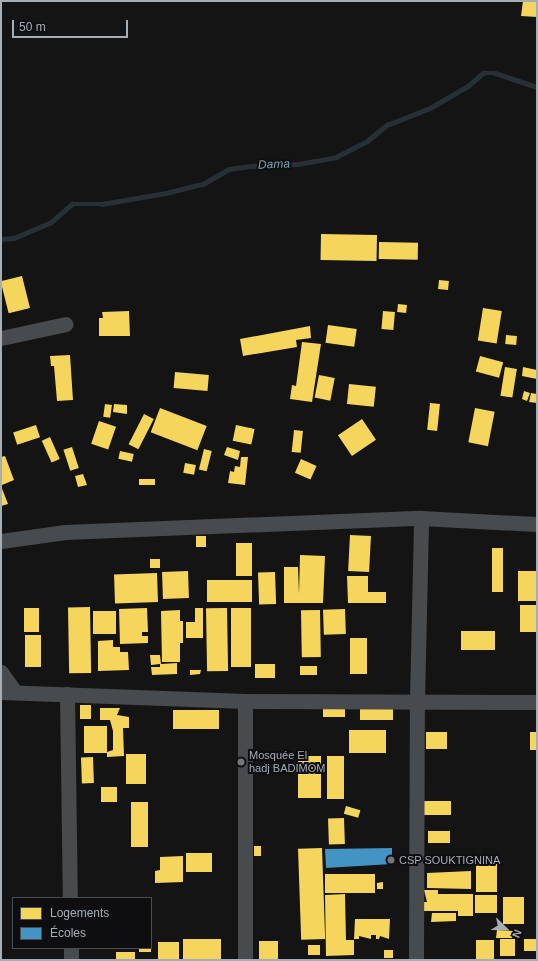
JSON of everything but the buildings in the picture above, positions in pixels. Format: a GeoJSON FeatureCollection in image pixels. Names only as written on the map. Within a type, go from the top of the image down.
{"type":"FeatureCollection","features":[{"type":"Feature","properties":{"kind":"street"},"geometry":{"type":"LineString","coordinates":[[1,338],[66,324]]}},
{"type":"Feature","properties":{"kind":"street"},"geometry":{"type":"LineString","coordinates":[[1,541],[65,532],[421,518],[537,524]]}},
{"type":"Feature","properties":{"kind":"street"},"geometry":{"type":"LineString","coordinates":[[416,960],[417,700],[421,518]]}},
{"type":"Feature","properties":{"kind":"street"},"geometry":{"type":"LineString","coordinates":[[1,672],[8,692],[245,701],[417,700],[537,702]]}},
{"type":"Feature","properties":{"kind":"street"},"geometry":{"type":"LineString","coordinates":[[67,694],[70,897]]}},
{"type":"Feature","properties":{"kind":"street"},"geometry":{"type":"LineString","coordinates":[[245,701],[245,960]]}},
{"type":"Feature","properties":{"kind":"street"},"geometry":{"type":"LineString","coordinates":[[70,949],[71,960]]}},
{"type":"Feature","properties":{"kind":"waterway","name":"Dama"},"geometry":{"type":"LineString","coordinates":[[1,239],[14,238],[50,223],[72,204],[102,204],[166,193],[203,184],[229,169],[251,166],[298,164],[336,157],[367,141],[387,125],[430,108],[468,86],[483,73],[495,73],[537,87]]}},
{"type":"Feature","properties":{"kind":"place","name":"Mosquée El hadj BADIMOM"},"geometry":{"type":"Point","coordinates":[241,762]}},
{"type":"Feature","properties":{"kind":"place","name":"CSP SOUKTIGNINA"},"geometry":{"type":"Point","coordinates":[391,860]}}]}
